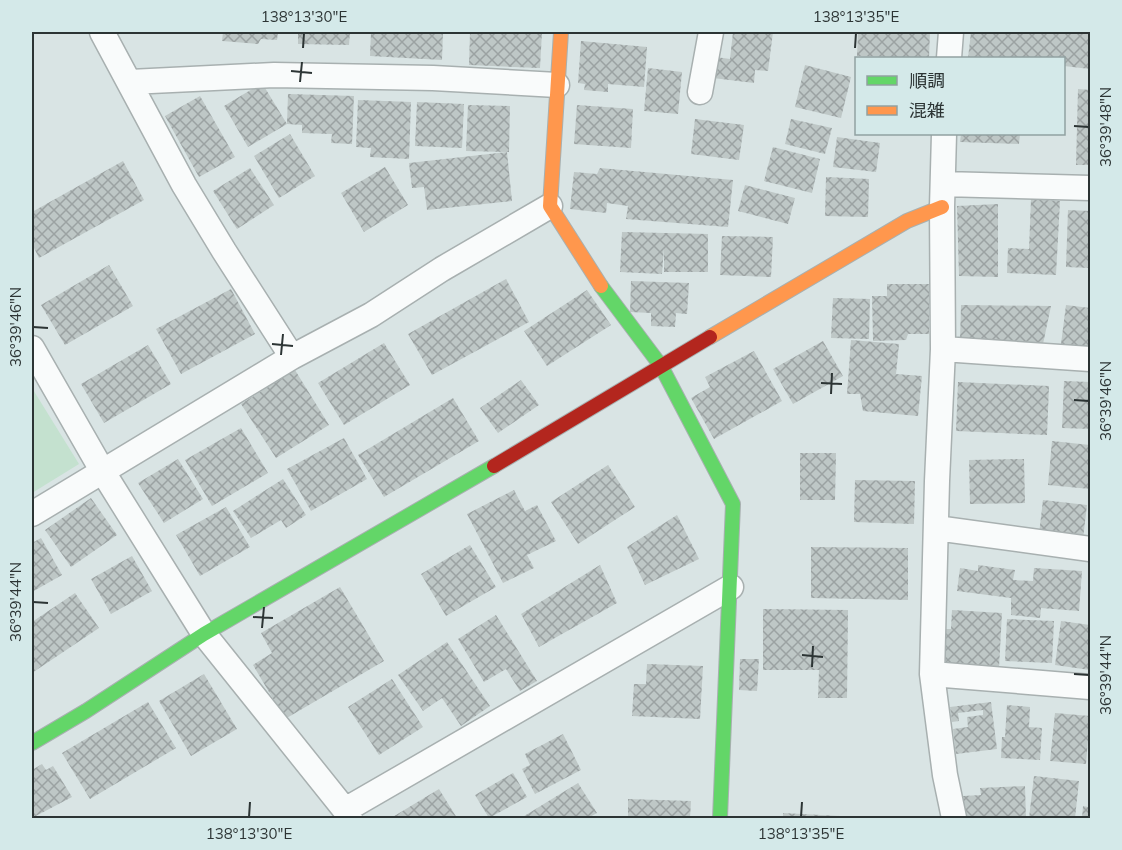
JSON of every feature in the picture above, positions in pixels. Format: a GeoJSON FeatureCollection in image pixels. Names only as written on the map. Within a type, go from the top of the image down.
{"type":"FeatureCollection","features":[{"type":"Feature","properties":{"kind":"street"},"geometry":{"type":"LineString","coordinates":[[102,32],[184,185],[292,357]]}},
{"type":"Feature","properties":{"kind":"street"},"geometry":{"type":"LineString","coordinates":[[561,32],[550,206],[591,273],[661,366],[733,504],[720,819]]}},
{"type":"Feature","properties":{"kind":"street"},"geometry":{"type":"LineString","coordinates":[[700,92],[711,32]]}},
{"type":"Feature","properties":{"kind":"street"},"geometry":{"type":"LineString","coordinates":[[949,57],[951,32]]}},
{"type":"Feature","properties":{"kind":"street"},"geometry":{"type":"LineString","coordinates":[[129,82],[274,75],[433,78],[558,85]]}},
{"type":"Feature","properties":{"kind":"street"},"geometry":{"type":"LineString","coordinates":[[944,135],[943,350],[932,674],[945,775],[954,819]]}},
{"type":"Feature","properties":{"kind":"street"},"geometry":{"type":"LineString","coordinates":[[32,743],[86,711],[204,634],[300,580],[907,221],[943,195],[1090,188]]}},
{"type":"Feature","properties":{"kind":"street"},"geometry":{"type":"LineString","coordinates":[[32,514],[292,357],[371,315],[442,269],[550,206]]}},
{"type":"Feature","properties":{"kind":"street"},"geometry":{"type":"LineString","coordinates":[[32,348],[104,472],[204,634],[348,814],[731,587]]}},
{"type":"Feature","properties":{"kind":"street"},"geometry":{"type":"LineString","coordinates":[[943,350],[1090,359]]}},
{"type":"Feature","properties":{"kind":"street"},"geometry":{"type":"LineString","coordinates":[[936,528],[1090,549]]}},
{"type":"Feature","properties":{"kind":"street"},"geometry":{"type":"LineString","coordinates":[[932,674],[1090,687]]}},
{"type":"Feature","properties":{"kind":"green space"},"geometry":{"type":"Polygon","coordinates":[[[32,388],[79,464],[32,493],[32,388]]]}},
{"type":"Feature","properties":{"kind":"building"},"geometry":{"type":"Polygon","coordinates":[[[223,32],[278,32],[277,40],[261,39],[258,44],[222,41],[223,32]]]}},
{"type":"Feature","properties":{"kind":"building"},"geometry":{"type":"Polygon","coordinates":[[[298,32],[350,32],[349,45],[298,44],[298,32]]]}},
{"type":"Feature","properties":{"kind":"building"},"geometry":{"type":"Polygon","coordinates":[[[371,32],[443,32],[442,60],[370,56],[371,32]]]}},
{"type":"Feature","properties":{"kind":"building"},"geometry":{"type":"Polygon","coordinates":[[[470,32],[542,32],[540,68],[469,65],[470,32]]]}},
{"type":"Feature","properties":{"kind":"building"},"geometry":{"type":"Polygon","coordinates":[[[733,32],[773,32],[768,71],[755,70],[754,83],[713,78],[716,57],[730,59],[733,32]]]}},
{"type":"Feature","properties":{"kind":"building"},"geometry":{"type":"Polygon","coordinates":[[[858,32],[930,32],[929,57],[857,56],[858,32]]]}},
{"type":"Feature","properties":{"kind":"building"},"geometry":{"type":"Polygon","coordinates":[[[971,32],[1090,32],[1090,69],[1065,66],[1065,57],[968,57],[971,32]]]}},
{"type":"Feature","properties":{"kind":"building"},"geometry":{"type":"Polygon","coordinates":[[[581,41],[647,47],[644,87],[608,84],[608,92],[584,90],[585,84],[578,83],[581,41]]]}},
{"type":"Feature","properties":{"kind":"building"},"geometry":{"type":"Polygon","coordinates":[[[805,65],[851,77],[841,118],[795,107],[805,65]]]}},
{"type":"Feature","properties":{"kind":"building"},"geometry":{"type":"Polygon","coordinates":[[[648,68],[682,72],[678,114],[644,111],[648,68]]]}},
{"type":"Feature","properties":{"kind":"building"},"geometry":{"type":"Polygon","coordinates":[[[262,83],[287,124],[248,147],[224,106],[262,83]]]}},
{"type":"Feature","properties":{"kind":"building"},"geometry":{"type":"Polygon","coordinates":[[[1078,89],[1090,90],[1090,165],[1076,165],[1078,89]]]}},
{"type":"Feature","properties":{"kind":"building"},"geometry":{"type":"Polygon","coordinates":[[[288,94],[354,96],[352,144],[331,143],[332,134],[302,133],[302,125],[287,124],[288,94]]]}},
{"type":"Feature","properties":{"kind":"building"},"geometry":{"type":"Polygon","coordinates":[[[200,96],[235,157],[199,177],[165,116],[200,96]]]}},
{"type":"Feature","properties":{"kind":"building"},"geometry":{"type":"Polygon","coordinates":[[[358,100],[411,102],[409,159],[370,157],[371,148],[356,147],[358,100]]]}},
{"type":"Feature","properties":{"kind":"building"},"geometry":{"type":"Polygon","coordinates":[[[417,102],[464,104],[462,148],[415,146],[417,102]]]}},
{"type":"Feature","properties":{"kind":"building"},"geometry":{"type":"Polygon","coordinates":[[[468,105],[510,106],[509,152],[466,151],[468,105]]]}},
{"type":"Feature","properties":{"kind":"building"},"geometry":{"type":"Polygon","coordinates":[[[577,105],[633,109],[631,148],[574,144],[577,105]]]}},
{"type":"Feature","properties":{"kind":"building"},"geometry":{"type":"Polygon","coordinates":[[[695,119],[744,125],[739,160],[691,154],[695,119]]]}},
{"type":"Feature","properties":{"kind":"building"},"geometry":{"type":"Polygon","coordinates":[[[791,119],[832,128],[825,154],[785,144],[791,119]]]}},
{"type":"Feature","properties":{"kind":"building"},"geometry":{"type":"Polygon","coordinates":[[[290,134],[315,176],[279,198],[254,156],[290,134]]]}},
{"type":"Feature","properties":{"kind":"building"},"geometry":{"type":"Polygon","coordinates":[[[961,135],[1020,135],[1019,144],[960,142],[961,135]]]}},
{"type":"Feature","properties":{"kind":"building"},"geometry":{"type":"Polygon","coordinates":[[[837,137],[880,143],[876,172],[833,167],[837,137]]]}},
{"type":"Feature","properties":{"kind":"building"},"geometry":{"type":"Polygon","coordinates":[[[773,147],[820,159],[812,193],[764,181],[773,147]]]}},
{"type":"Feature","properties":{"kind":"building"},"geometry":{"type":"Polygon","coordinates":[[[507,152],[512,201],[427,210],[424,187],[412,188],[409,163],[507,152]]]}},
{"type":"Feature","properties":{"kind":"building"},"geometry":{"type":"Polygon","coordinates":[[[123,161],[144,200],[39,258],[32,244],[32,212],[123,161]]]}},
{"type":"Feature","properties":{"kind":"building"},"geometry":{"type":"Polygon","coordinates":[[[385,167],[408,205],[364,232],[341,193],[385,167]]]}},
{"type":"Feature","properties":{"kind":"building"},"geometry":{"type":"Polygon","coordinates":[[[250,168],[274,205],[237,229],[213,191],[250,168]]]}},
{"type":"Feature","properties":{"kind":"building"},"geometry":{"type":"Polygon","coordinates":[[[600,168],[733,180],[728,227],[626,219],[628,206],[607,203],[606,213],[570,209],[574,172],[597,174],[600,168]]]}},
{"type":"Feature","properties":{"kind":"building"},"geometry":{"type":"Polygon","coordinates":[[[826,177],[869,179],[868,217],[825,216],[826,177]]]}},
{"type":"Feature","properties":{"kind":"building"},"geometry":{"type":"Polygon","coordinates":[[[745,185],[795,198],[788,224],[738,211],[745,185]]]}},
{"type":"Feature","properties":{"kind":"building"},"geometry":{"type":"Polygon","coordinates":[[[1031,199],[1060,201],[1056,275],[1007,273],[1008,248],[1029,249],[1031,199]]]}},
{"type":"Feature","properties":{"kind":"building"},"geometry":{"type":"Polygon","coordinates":[[[998,204],[998,277],[959,276],[957,206],[998,204]]]}},
{"type":"Feature","properties":{"kind":"building"},"geometry":{"type":"Polygon","coordinates":[[[1068,210],[1090,211],[1090,268],[1066,267],[1068,210]]]}},
{"type":"Feature","properties":{"kind":"building"},"geometry":{"type":"Polygon","coordinates":[[[622,232],[708,234],[708,272],[664,272],[664,248],[662,274],[620,272],[622,232]]]}},
{"type":"Feature","properties":{"kind":"building"},"geometry":{"type":"Polygon","coordinates":[[[722,236],[773,237],[771,277],[720,275],[722,236]]]}},
{"type":"Feature","properties":{"kind":"building"},"geometry":{"type":"Polygon","coordinates":[[[109,265],[133,306],[65,345],[41,305],[109,265]]]}},
{"type":"Feature","properties":{"kind":"building"},"geometry":{"type":"Polygon","coordinates":[[[506,279],[529,322],[432,375],[408,334],[506,279]]]}},
{"type":"Feature","properties":{"kind":"building"},"geometry":{"type":"Polygon","coordinates":[[[631,281],[689,283],[687,314],[676,313],[675,327],[651,326],[651,313],[630,312],[631,281]]]}},
{"type":"Feature","properties":{"kind":"building"},"geometry":{"type":"Polygon","coordinates":[[[887,284],[929,284],[929,334],[908,334],[906,340],[873,341],[872,296],[887,296],[887,284]]]}},
{"type":"Feature","properties":{"kind":"building"},"geometry":{"type":"Polygon","coordinates":[[[231,289],[255,334],[181,374],[156,329],[231,289]]]}},
{"type":"Feature","properties":{"kind":"building"},"geometry":{"type":"Polygon","coordinates":[[[587,290],[611,325],[547,366],[524,331],[587,290]]]}},
{"type":"Feature","properties":{"kind":"building"},"geometry":{"type":"Polygon","coordinates":[[[833,298],[870,299],[869,339],[831,338],[833,298]]]}},
{"type":"Feature","properties":{"kind":"building"},"geometry":{"type":"Polygon","coordinates":[[[961,305],[1051,306],[1043,344],[960,339],[961,305]]]}},
{"type":"Feature","properties":{"kind":"building"},"geometry":{"type":"Polygon","coordinates":[[[1066,305],[1090,308],[1090,348],[1061,344],[1066,305]]]}},
{"type":"Feature","properties":{"kind":"building"},"geometry":{"type":"Polygon","coordinates":[[[851,340],[899,344],[896,374],[922,376],[918,416],[863,411],[860,394],[847,394],[851,340]]]}},
{"type":"Feature","properties":{"kind":"building"},"geometry":{"type":"Polygon","coordinates":[[[823,341],[843,376],[793,404],[773,369],[823,341]]]}},
{"type":"Feature","properties":{"kind":"building"},"geometry":{"type":"Polygon","coordinates":[[[384,343],[410,385],[344,425],[318,383],[384,343]]]}},
{"type":"Feature","properties":{"kind":"building"},"geometry":{"type":"Polygon","coordinates":[[[148,345],[171,384],[104,423],[81,384],[148,345]]]}},
{"type":"Feature","properties":{"kind":"building"},"geometry":{"type":"Polygon","coordinates":[[[754,351],[782,401],[714,439],[691,398],[710,387],[705,377],[754,351]]]}},
{"type":"Feature","properties":{"kind":"building"},"geometry":{"type":"Polygon","coordinates":[[[295,370],[329,425],[276,458],[241,404],[295,370]]]}},
{"type":"Feature","properties":{"kind":"building"},"geometry":{"type":"Polygon","coordinates":[[[521,380],[539,405],[498,433],[480,408],[521,380]]]}},
{"type":"Feature","properties":{"kind":"building"},"geometry":{"type":"Polygon","coordinates":[[[1064,381],[1090,382],[1090,429],[1062,428],[1064,381]]]}},
{"type":"Feature","properties":{"kind":"building"},"geometry":{"type":"Polygon","coordinates":[[[958,382],[1049,386],[1047,435],[956,431],[958,382]]]}},
{"type":"Feature","properties":{"kind":"building"},"geometry":{"type":"Polygon","coordinates":[[[453,398],[479,441],[384,497],[358,455],[453,398]]]}},
{"type":"Feature","properties":{"kind":"building"},"geometry":{"type":"Polygon","coordinates":[[[241,428],[268,473],[212,506],[185,460],[241,428]]]}},
{"type":"Feature","properties":{"kind":"building"},"geometry":{"type":"Polygon","coordinates":[[[344,438],[367,479],[311,511],[287,469],[344,438]]]}},
{"type":"Feature","properties":{"kind":"building"},"geometry":{"type":"Polygon","coordinates":[[[1052,441],[1090,445],[1090,489],[1048,485],[1052,441]]]}},
{"type":"Feature","properties":{"kind":"building"},"geometry":{"type":"Polygon","coordinates":[[[800,453],[836,453],[835,500],[800,500],[800,453]]]}},
{"type":"Feature","properties":{"kind":"building"},"geometry":{"type":"Polygon","coordinates":[[[178,459],[203,499],[164,523],[138,483],[178,459]]]}},
{"type":"Feature","properties":{"kind":"building"},"geometry":{"type":"Polygon","coordinates":[[[1024,459],[1025,503],[970,504],[969,460],[1024,459]]]}},
{"type":"Feature","properties":{"kind":"building"},"geometry":{"type":"Polygon","coordinates":[[[608,465],[635,507],[578,544],[551,502],[608,465]]]}},
{"type":"Feature","properties":{"kind":"building"},"geometry":{"type":"Polygon","coordinates":[[[283,479],[306,515],[286,528],[281,520],[251,538],[233,511],[283,479]]]}},
{"type":"Feature","properties":{"kind":"building"},"geometry":{"type":"Polygon","coordinates":[[[855,480],[915,481],[914,524],[854,522],[855,480]]]}},
{"type":"Feature","properties":{"kind":"building"},"geometry":{"type":"Polygon","coordinates":[[[514,490],[525,511],[537,505],[556,541],[527,555],[534,568],[503,583],[467,514],[514,490]]]}},
{"type":"Feature","properties":{"kind":"building"},"geometry":{"type":"Polygon","coordinates":[[[91,498],[117,535],[71,567],[45,530],[91,498]]]}},
{"type":"Feature","properties":{"kind":"building"},"geometry":{"type":"Polygon","coordinates":[[[1043,500],[1087,505],[1083,539],[1039,534],[1043,500]]]}},
{"type":"Feature","properties":{"kind":"building"},"geometry":{"type":"Polygon","coordinates":[[[226,507],[250,547],[200,576],[176,535],[226,507]]]}},
{"type":"Feature","properties":{"kind":"building"},"geometry":{"type":"Polygon","coordinates":[[[677,515],[699,559],[645,585],[627,547],[677,515]]]}},
{"type":"Feature","properties":{"kind":"building"},"geometry":{"type":"Polygon","coordinates":[[[41,538],[62,575],[32,592],[32,543],[41,538]]]}},
{"type":"Feature","properties":{"kind":"building"},"geometry":{"type":"Polygon","coordinates":[[[470,545],[496,587],[446,616],[421,574],[470,545]]]}},
{"type":"Feature","properties":{"kind":"building"},"geometry":{"type":"Polygon","coordinates":[[[811,547],[908,548],[908,600],[811,598],[811,547]]]}},
{"type":"Feature","properties":{"kind":"building"},"geometry":{"type":"Polygon","coordinates":[[[132,556],[152,591],[111,614],[91,579],[132,556]]]}},
{"type":"Feature","properties":{"kind":"building"},"geometry":{"type":"Polygon","coordinates":[[[600,565],[617,603],[539,647],[521,614],[600,565]]]}},
{"type":"Feature","properties":{"kind":"building"},"geometry":{"type":"Polygon","coordinates":[[[978,565],[1015,570],[1013,580],[1033,581],[1034,568],[1082,571],[1079,611],[1041,608],[1040,618],[1011,615],[1011,598],[957,591],[960,568],[978,571],[978,565]]]}},
{"type":"Feature","properties":{"kind":"building"},"geometry":{"type":"Polygon","coordinates":[[[340,587],[384,661],[285,719],[253,665],[272,653],[261,633],[340,587]]]}},
{"type":"Feature","properties":{"kind":"building"},"geometry":{"type":"Polygon","coordinates":[[[75,593],[99,628],[32,673],[32,622],[75,593]]]}},
{"type":"Feature","properties":{"kind":"building"},"geometry":{"type":"Polygon","coordinates":[[[763,609],[848,610],[847,698],[818,698],[819,670],[763,670],[763,609]]]}},
{"type":"Feature","properties":{"kind":"building"},"geometry":{"type":"Polygon","coordinates":[[[952,610],[1002,613],[999,668],[949,665],[940,655],[942,629],[951,629],[952,610]]]}},
{"type":"Feature","properties":{"kind":"building"},"geometry":{"type":"Polygon","coordinates":[[[496,615],[537,681],[520,691],[506,669],[484,682],[458,639],[496,615]]]}},
{"type":"Feature","properties":{"kind":"building"},"geometry":{"type":"Polygon","coordinates":[[[1007,619],[1054,621],[1052,663],[1005,661],[1007,619]]]}},
{"type":"Feature","properties":{"kind":"building"},"geometry":{"type":"Polygon","coordinates":[[[1061,621],[1090,625],[1090,670],[1055,665],[1061,621]]]}},
{"type":"Feature","properties":{"kind":"building"},"geometry":{"type":"Polygon","coordinates":[[[447,642],[490,706],[461,726],[442,698],[423,711],[398,675],[447,642]]]}},
{"type":"Feature","properties":{"kind":"building"},"geometry":{"type":"Polygon","coordinates":[[[740,659],[759,659],[757,691],[739,690],[740,659]]]}},
{"type":"Feature","properties":{"kind":"building"},"geometry":{"type":"Polygon","coordinates":[[[647,664],[703,666],[700,719],[632,716],[634,684],[646,684],[647,664]]]}},
{"type":"Feature","properties":{"kind":"building"},"geometry":{"type":"Polygon","coordinates":[[[204,674],[237,729],[191,756],[159,701],[204,674]]]}},
{"type":"Feature","properties":{"kind":"building"},"geometry":{"type":"Polygon","coordinates":[[[392,679],[423,727],[379,755],[348,707],[392,679]]]}},
{"type":"Feature","properties":{"kind":"building"},"geometry":{"type":"Polygon","coordinates":[[[148,702],[176,748],[90,799],[62,753],[148,702]]]}},
{"type":"Feature","properties":{"kind":"building"},"geometry":{"type":"Polygon","coordinates":[[[991,702],[997,749],[956,754],[953,729],[968,727],[967,717],[983,715],[983,710],[958,713],[959,721],[952,722],[950,707],[991,702]]]}},
{"type":"Feature","properties":{"kind":"building"},"geometry":{"type":"Polygon","coordinates":[[[1007,705],[1030,707],[1029,727],[1042,728],[1040,760],[1001,758],[1007,705]]]}},
{"type":"Feature","properties":{"kind":"building"},"geometry":{"type":"Polygon","coordinates":[[[1055,713],[1090,716],[1086,764],[1050,761],[1055,713]]]}},
{"type":"Feature","properties":{"kind":"building"},"geometry":{"type":"Polygon","coordinates":[[[563,734],[581,770],[535,794],[522,769],[530,765],[525,754],[563,734]]]}},
{"type":"Feature","properties":{"kind":"building"},"geometry":{"type":"Polygon","coordinates":[[[42,764],[46,770],[53,766],[72,797],[32,818],[32,770],[42,764]]]}},
{"type":"Feature","properties":{"kind":"building"},"geometry":{"type":"Polygon","coordinates":[[[513,773],[527,797],[489,818],[475,795],[513,773]]]}},
{"type":"Feature","properties":{"kind":"building"},"geometry":{"type":"Polygon","coordinates":[[[1034,776],[1079,781],[1075,818],[1029,818],[1034,776]]]}},
{"type":"Feature","properties":{"kind":"building"},"geometry":{"type":"Polygon","coordinates":[[[578,783],[597,813],[588,818],[521,818],[578,783]]]}},
{"type":"Feature","properties":{"kind":"building"},"geometry":{"type":"Polygon","coordinates":[[[1025,786],[1026,818],[964,818],[963,796],[981,795],[980,788],[1025,786]]]}},
{"type":"Feature","properties":{"kind":"building"},"geometry":{"type":"Polygon","coordinates":[[[439,789],[457,818],[391,818],[439,789]]]}},
{"type":"Feature","properties":{"kind":"building"},"geometry":{"type":"Polygon","coordinates":[[[1089,794],[1090,818],[1082,818],[1083,806],[1088,807],[1089,794]]]}},
{"type":"Feature","properties":{"kind":"building"},"geometry":{"type":"Polygon","coordinates":[[[628,799],[691,801],[690,818],[628,818],[628,799]]]}},
{"type":"Feature","properties":{"kind":"building"},"geometry":{"type":"Polygon","coordinates":[[[783,813],[840,816],[840,818],[783,818],[783,813]]]}},
{"type":"Feature","properties":{"kind":"traffic: fast"},"geometry":{"type":"LineString","coordinates":[[601,286],[661,366],[733,504],[720,818]]}},
{"type":"Feature","properties":{"kind":"traffic: fast"},"geometry":{"type":"LineString","coordinates":[[32,743],[86,711],[204,634],[494,466]]}},
{"type":"Feature","properties":{"kind":"traffic: slow"},"geometry":{"type":"LineString","coordinates":[[561,32],[550,206],[601,286]]}},
{"type":"Feature","properties":{"kind":"traffic: slow"},"geometry":{"type":"LineString","coordinates":[[710,337],[907,221],[942,207]]}},
{"type":"Feature","properties":{"kind":"traffic: jam"},"geometry":{"type":"LineString","coordinates":[[494,466],[710,337]]}}]}
